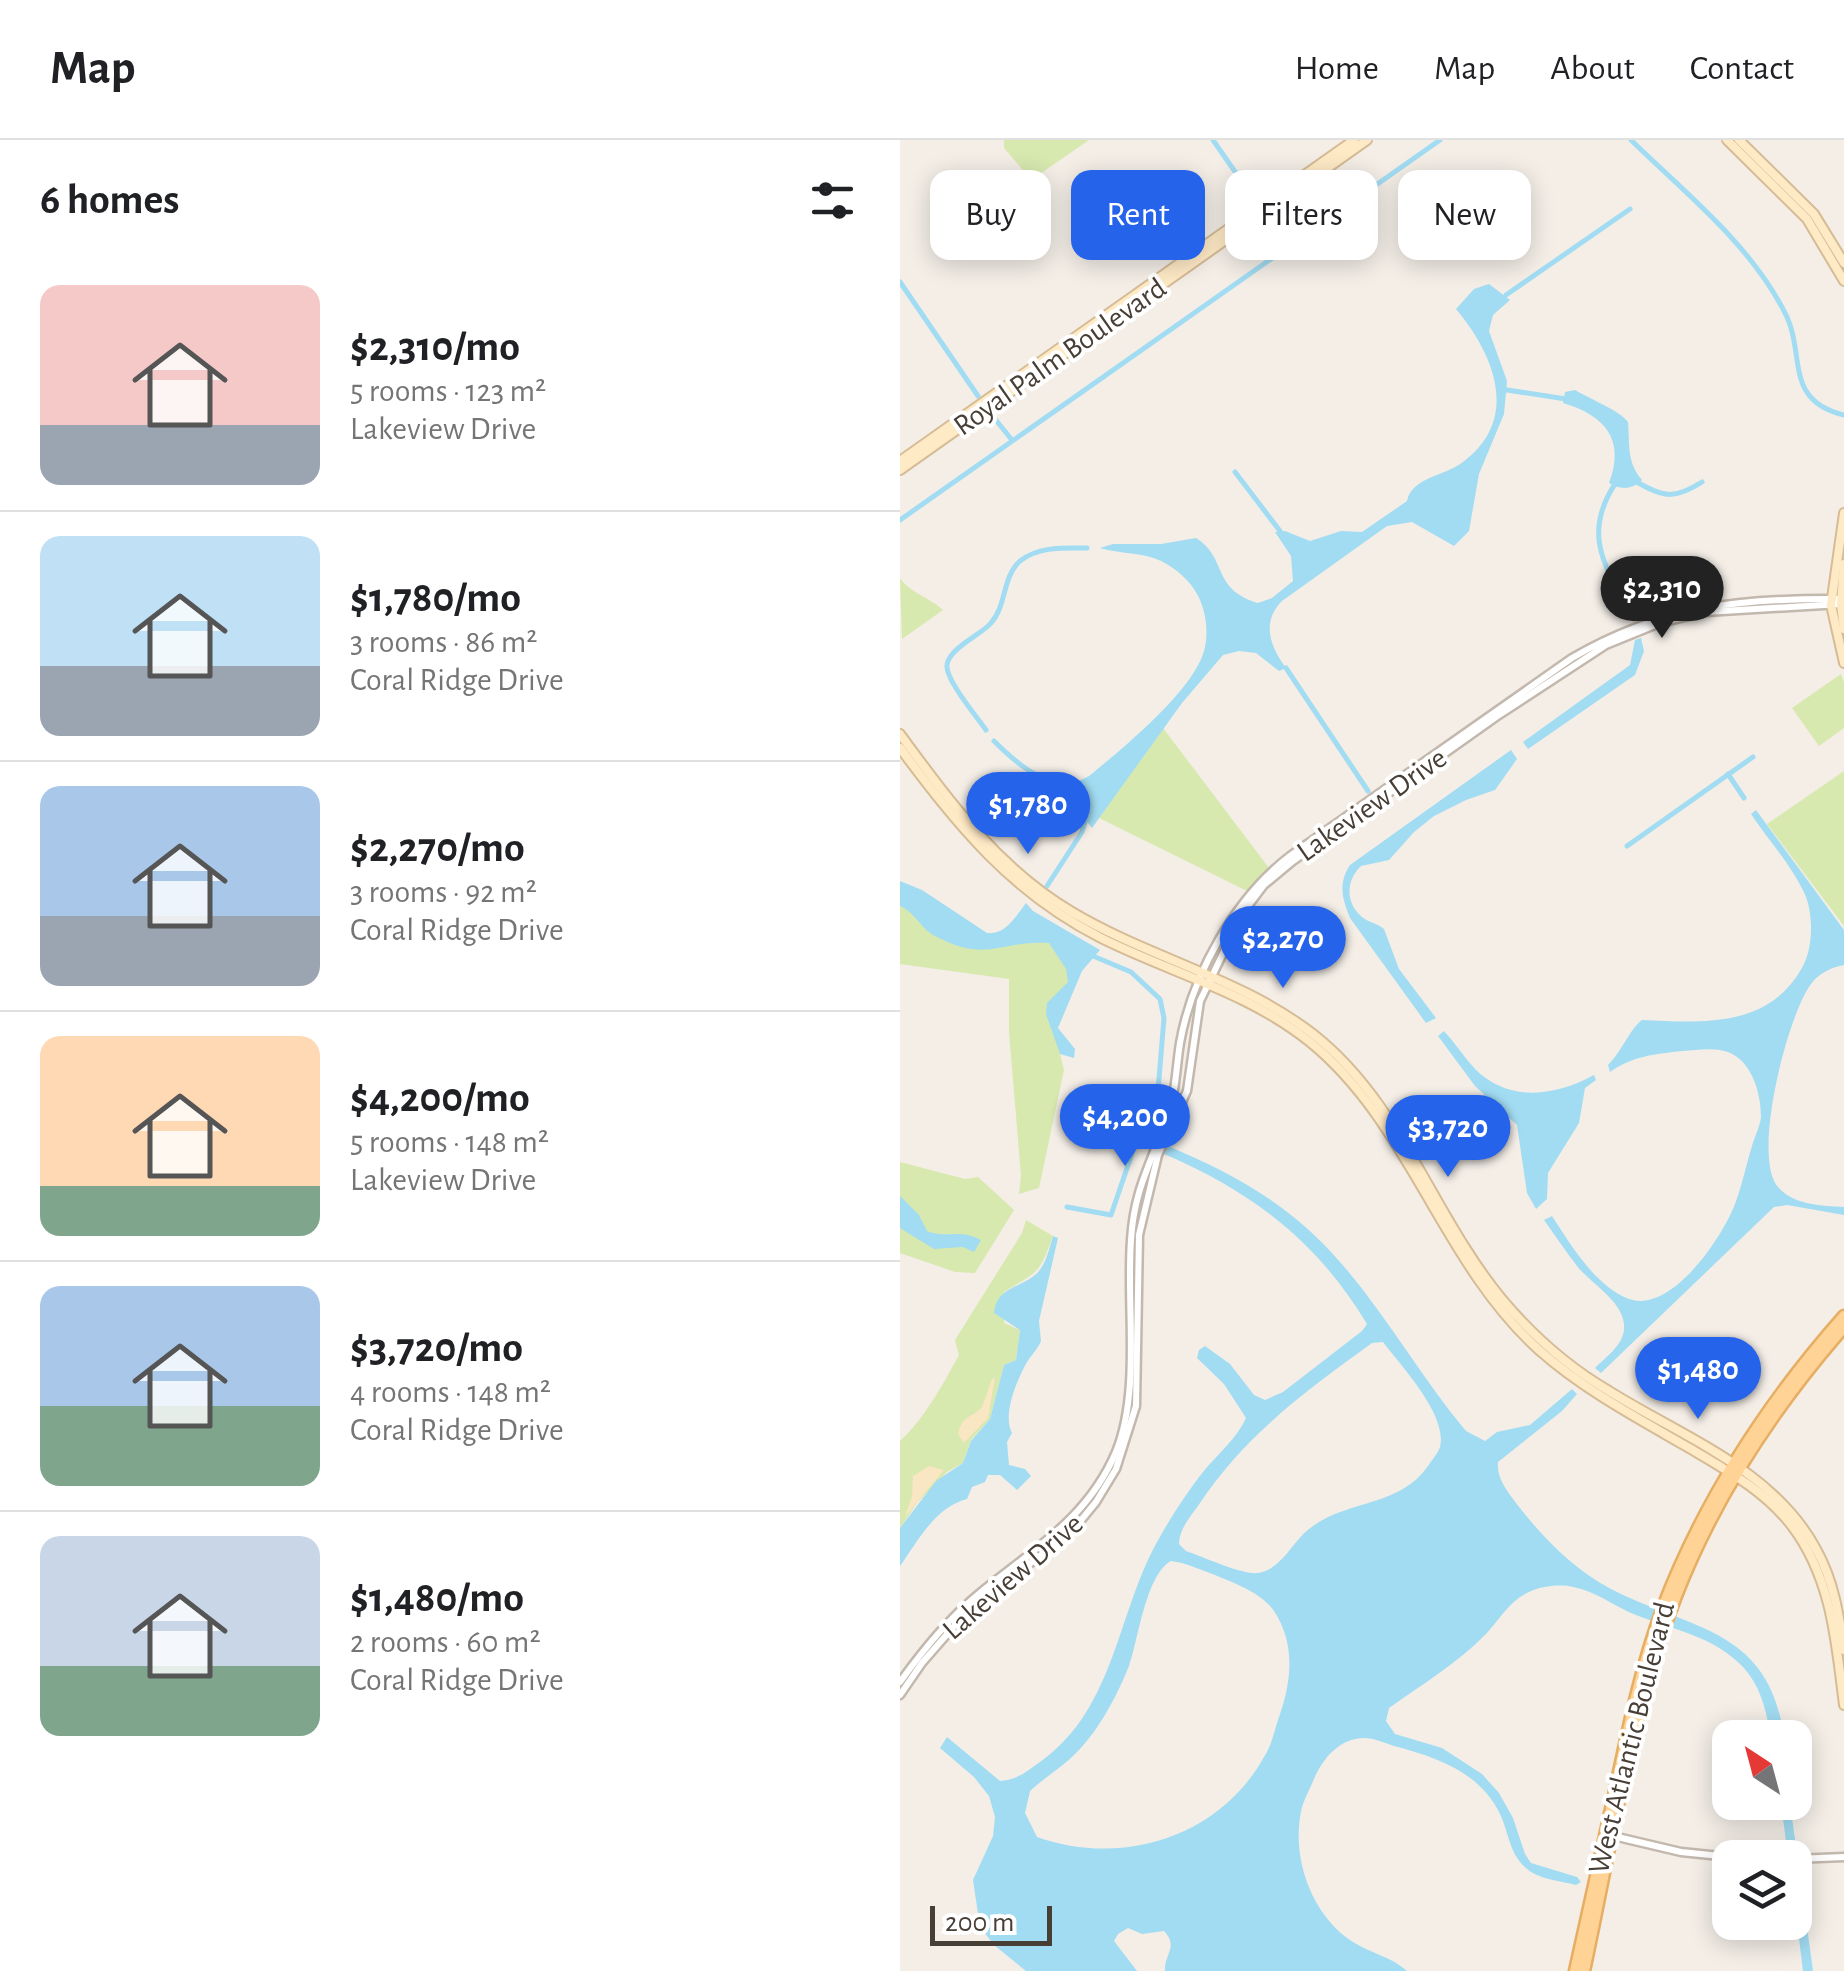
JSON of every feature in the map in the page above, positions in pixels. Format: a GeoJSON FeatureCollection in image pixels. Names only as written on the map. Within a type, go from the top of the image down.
{"type":"FeatureCollection","features":[{"type":"Feature","properties":{"kind":"main road","name":"Royal Palm Boulevard"},"geometry":{"type":"LineString","coordinates":[[900,461],[1354,140]]}},
{"type":"Feature","properties":{"kind":"main road","name":"Royal Palm Boulevard"},"geometry":{"type":"LineString","coordinates":[[900,470],[1368,140]]}},
{"type":"Feature","properties":{"kind":"main road"},"geometry":{"type":"LineString","coordinates":[[1727,140],[1792,202],[1820,237],[1844,280]]}},
{"type":"Feature","properties":{"kind":"main road"},"geometry":{"type":"LineString","coordinates":[[1739,140],[1814,214],[1844,263]]}},
{"type":"Feature","properties":{"kind":"main road"},"geometry":{"type":"LineString","coordinates":[[1844,513],[1836,602],[1844,663]]}},
{"type":"Feature","properties":{"kind":"main road"},"geometry":{"type":"LineString","coordinates":[[1844,564],[1836,602],[1844,628]]}},
{"type":"Feature","properties":{"kind":"main road"},"geometry":{"type":"LineString","coordinates":[[900,734],[964,820],[1022,877],[1105,930],[1206,978]]}},
{"type":"Feature","properties":{"kind":"main road"},"geometry":{"type":"LineString","coordinates":[[900,748],[966,834],[1028,892],[1100,937],[1258,998],[1299,1023],[1330,1049],[1364,1084],[1391,1122],[1472,1257],[1500,1296],[1545,1344],[1608,1391],[1734,1469],[1784,1505],[1816,1549],[1834,1592],[1844,1650]]}},
{"type":"Feature","properties":{"kind":"main road","name":"West Atlantic Boulevard"},"geometry":{"type":"LineString","coordinates":[[1576,1971],[1655,1643],[1692,1538],[1781,1391],[1844,1316]]}},
{"type":"Feature","properties":{"kind":"main road","name":"West Atlantic Boulevard"},"geometry":{"type":"LineString","coordinates":[[1734,1469],[1844,1327]]}},
{"type":"Feature","properties":{"kind":"main road"},"geometry":{"type":"LineString","coordinates":[[1734,1469],[1779,1511],[1807,1549],[1829,1600],[1841,1660],[1844,1705]]}},
{"type":"Feature","properties":{"kind":"main road","name":"West Atlantic Boulevard"},"geometry":{"type":"LineString","coordinates":[[1584,1971],[1607,1837]]}},
{"type":"Feature","properties":{"kind":"street","name":"Lakeview Drive"},"geometry":{"type":"LineString","coordinates":[[900,1682],[960,1610],[1058,1533],[1092,1497],[1118,1448],[1128,1407],[1132,1220],[1139,1184],[1161,1138],[1175,1088],[1185,1023],[1237,910],[1268,873],[1572,658],[1631,627],[1705,606],[1836,602]]}},
{"type":"Feature","properties":{"kind":"street","name":"Lakeview Drive"},"geometry":{"type":"LineString","coordinates":[[1161,1138],[1187,1091],[1195,1022],[1206,978]]}},
{"type":"Feature","properties":{"kind":"street","name":"Lakeview Drive"},"geometry":{"type":"LineString","coordinates":[[900,1695],[963,1616],[1073,1530],[1116,1468],[1136,1406],[1138,1245],[1155,1153]]}},
{"type":"Feature","properties":{"kind":"street"},"geometry":{"type":"LineString","coordinates":[[1607,1837],[1712,1855]]}},
{"type":"Feature","properties":{"kind":"street"},"geometry":{"type":"LineString","coordinates":[[1812,1858],[1844,1857]]}},
{"type":"Feature","properties":{"kind":"green space"},"geometry":{"type":"Polygon","coordinates":[[[1004,140],[1089,140],[1046,170],[1023,170],[1004,148],[1004,140]]]}},
{"type":"Feature","properties":{"kind":"green space"},"geometry":{"type":"Polygon","coordinates":[[[900,578],[943,610],[902,639],[900,578]]]}},
{"type":"Feature","properties":{"kind":"green space"},"geometry":{"type":"Polygon","coordinates":[[[1841,674],[1844,728],[1819,746],[1792,708],[1841,674]]]}},
{"type":"Feature","properties":{"kind":"green space"},"geometry":{"type":"Polygon","coordinates":[[[1163,728],[1269,868],[1247,891],[1099,818],[1163,728]]]}},
{"type":"Feature","properties":{"kind":"green space"},"geometry":{"type":"Polygon","coordinates":[[[1844,771],[1844,926],[1767,824],[1844,771]]]}},
{"type":"Feature","properties":{"kind":"green space"},"geometry":{"type":"Polygon","coordinates":[[[900,902],[1001,947],[1054,929],[1074,971],[1054,1030],[1064,1070],[1039,1188],[1019,1194],[1009,979],[900,964],[900,902]]]}},
{"type":"Feature","properties":{"kind":"green space"},"geometry":{"type":"Polygon","coordinates":[[[900,1162],[965,1179],[978,1177],[1014,1210],[975,1273],[955,1272],[900,1253],[900,1162]]]}},
{"type":"Feature","properties":{"kind":"green space"},"geometry":{"type":"Polygon","coordinates":[[[1026,1220],[1053,1236],[1036,1271],[1004,1292],[1004,1323],[1020,1330],[1016,1360],[1004,1365],[990,1419],[971,1440],[963,1463],[947,1472],[917,1503],[900,1528],[900,1441],[947,1377],[959,1355],[955,1340],[1022,1233],[1026,1220]]]}},
{"type":"Feature","properties":{"kind":"sand"},"geometry":{"type":"Polygon","coordinates":[[[995,1378],[988,1418],[964,1443],[958,1434],[960,1428],[982,1407],[995,1378]]]}},
{"type":"Feature","properties":{"kind":"sand"},"geometry":{"type":"Polygon","coordinates":[[[929,1466],[944,1470],[905,1517],[913,1476],[929,1466]]]}},
{"type":"Feature","properties":{"kind":"water"},"geometry":{"type":"Polygon","coordinates":[[[1489,284],[1510,300],[1493,315],[1489,331],[1507,381],[1504,414],[1479,474],[1469,531],[1454,546],[1412,522],[1387,526],[1282,601],[1272,617],[1270,634],[1286,668],[1279,671],[1256,653],[1239,651],[1223,655],[1182,703],[1092,828],[1064,793],[1069,779],[1079,781],[1089,776],[1171,701],[1197,667],[1206,634],[1199,598],[1180,574],[1154,558],[1100,548],[1196,538],[1213,555],[1233,590],[1258,603],[1272,598],[1293,581],[1291,556],[1275,532],[1285,531],[1310,541],[1341,531],[1362,532],[1407,501],[1415,487],[1456,467],[1481,445],[1492,426],[1496,386],[1481,346],[1456,309],[1474,289],[1489,284]]]}},
{"type":"Feature","properties":{"kind":"water"},"geometry":{"type":"Polygon","coordinates":[[[1575,390],[1628,422],[1631,459],[1642,480],[1634,486],[1617,487],[1609,483],[1614,467],[1613,442],[1608,431],[1590,414],[1563,403],[1565,392],[1575,390]]]}},
{"type":"Feature","properties":{"kind":"water"},"geometry":{"type":"Polygon","coordinates":[[[1641,638],[1644,651],[1635,675],[1528,749],[1523,742],[1630,665],[1635,640],[1641,638]]]}},
{"type":"Feature","properties":{"kind":"water"},"geometry":{"type":"Polygon","coordinates":[[[1511,750],[1517,759],[1495,790],[1434,816],[1389,860],[1361,866],[1350,885],[1356,911],[1384,929],[1399,969],[1436,1018],[1426,1023],[1350,918],[1343,898],[1344,878],[1350,865],[1511,750]]]}},
{"type":"Feature","properties":{"kind":"water"},"geometry":{"type":"Polygon","coordinates":[[[1756,810],[1844,930],[1844,965],[1826,971],[1811,984],[1792,1024],[1770,1119],[1771,1172],[1785,1194],[1809,1204],[1844,1207],[1844,1215],[1787,1205],[1774,1207],[1601,1373],[1595,1368],[1613,1351],[1624,1330],[1620,1311],[1577,1266],[1544,1220],[1552,1216],[1585,1264],[1605,1285],[1629,1299],[1645,1301],[1661,1295],[1693,1270],[1728,1218],[1761,1117],[1757,1088],[1749,1070],[1728,1052],[1705,1049],[1644,1057],[1610,1072],[1608,1065],[1642,1020],[1689,1022],[1755,1011],[1790,985],[1804,964],[1811,930],[1806,897],[1751,814],[1756,810]]]}},
{"type":"Feature","properties":{"kind":"water"},"geometry":{"type":"Polygon","coordinates":[[[900,881],[922,890],[987,933],[1005,928],[1026,903],[1033,911],[1100,950],[1082,971],[1058,1028],[1075,1049],[1074,1058],[1060,1054],[1046,1014],[1047,1003],[1068,982],[1066,969],[1049,943],[981,950],[953,944],[930,933],[900,906],[900,881]]]}},
{"type":"Feature","properties":{"kind":"water"},"geometry":{"type":"Polygon","coordinates":[[[1444,1031],[1475,1069],[1503,1087],[1533,1093],[1549,1091],[1594,1075],[1596,1080],[1585,1088],[1579,1123],[1548,1173],[1547,1199],[1536,1209],[1527,1193],[1517,1125],[1475,1086],[1438,1036],[1444,1031]]]}},
{"type":"Feature","properties":{"kind":"water"},"geometry":{"type":"Polygon","coordinates":[[[1168,1146],[1261,1193],[1311,1232],[1353,1277],[1466,1431],[1485,1441],[1497,1432],[1530,1425],[1572,1389],[1577,1394],[1562,1411],[1498,1462],[1499,1475],[1508,1492],[1550,1543],[1585,1573],[1611,1589],[1722,1637],[1744,1653],[1762,1673],[1776,1701],[1780,1720],[1767,1720],[1750,1676],[1720,1648],[1590,1592],[1557,1586],[1539,1588],[1516,1600],[1464,1655],[1389,1708],[1386,1721],[1395,1734],[1442,1748],[1482,1774],[1513,1818],[1531,1863],[1577,1877],[1581,1882],[1576,1885],[1550,1879],[1526,1868],[1491,1799],[1469,1777],[1441,1761],[1376,1740],[1347,1741],[1333,1751],[1318,1771],[1302,1807],[1299,1845],[1315,1900],[1338,1930],[1353,1942],[1407,1971],[1165,1971],[1171,1946],[1164,1931],[1142,1934],[1128,1928],[1114,1941],[1137,1971],[1026,1971],[994,1945],[980,1927],[973,1880],[993,1836],[995,1817],[989,1796],[974,1777],[940,1748],[947,1737],[1000,1781],[1006,1780],[1040,1762],[1065,1740],[1085,1714],[1161,1535],[1192,1487],[1246,1418],[1224,1384],[1197,1358],[1199,1350],[1205,1346],[1230,1364],[1254,1395],[1265,1400],[1283,1392],[1367,1324],[1304,1243],[1253,1202],[1164,1154],[1168,1146]],[[1383,1342],[1372,1343],[1257,1435],[1189,1518],[1179,1544],[1186,1551],[1223,1565],[1258,1573],[1274,1566],[1303,1534],[1324,1519],[1402,1489],[1416,1480],[1440,1447],[1437,1420],[1383,1342]],[[1171,1561],[1162,1568],[1149,1593],[1129,1666],[1105,1715],[1081,1748],[1030,1791],[1025,1813],[1037,1837],[1102,1849],[1165,1839],[1195,1826],[1221,1808],[1245,1785],[1267,1752],[1289,1674],[1288,1648],[1281,1623],[1269,1605],[1247,1589],[1171,1561]]]}},
{"type":"Feature","properties":{"kind":"water"},"geometry":{"type":"Polygon","coordinates":[[[900,1196],[919,1215],[927,1231],[981,1240],[974,1252],[963,1247],[934,1249],[900,1228],[900,1196]]]}},
{"type":"Feature","properties":{"kind":"water"},"geometry":{"type":"Polygon","coordinates":[[[1053,1236],[1058,1238],[1039,1321],[1041,1341],[1019,1378],[1009,1417],[1009,1465],[1025,1469],[1031,1476],[1017,1490],[1000,1475],[988,1475],[985,1482],[972,1487],[967,1499],[936,1517],[900,1566],[900,1528],[936,1481],[963,1463],[971,1441],[990,1419],[1004,1365],[1016,1360],[1020,1330],[994,1313],[996,1304],[1004,1293],[1039,1271],[1053,1236]]]}},
{"type":"Feature","properties":{"kind":"water"},"geometry":{"type":"Polygon","coordinates":[[[1783,1820],[1792,1820],[1795,1840],[1786,1840],[1783,1820]]]}},
{"type":"Feature","properties":{"kind":"water"},"geometry":{"type":"Polygon","coordinates":[[[1799,1940],[1809,1940],[1813,1971],[1803,1971],[1799,1940]]]}},
{"type":"Feature","properties":{"kind":"waterway"},"geometry":{"type":"LineString","coordinates":[[1213,140],[1234,170]]}},
{"type":"Feature","properties":{"kind":"waterway"},"geometry":{"type":"LineString","coordinates":[[900,520],[1440,140]]}},
{"type":"Feature","properties":{"kind":"waterway"},"geometry":{"type":"LineString","coordinates":[[1631,140],[1715,220],[1753,263],[1791,327],[1804,387],[1825,408],[1844,415]]}},
{"type":"Feature","properties":{"kind":"waterway"},"geometry":{"type":"LineString","coordinates":[[1506,295],[1630,209]]}},
{"type":"Feature","properties":{"kind":"waterway"},"geometry":{"type":"LineString","coordinates":[[900,282],[978,396]]}},
{"type":"Feature","properties":{"kind":"waterway"},"geometry":{"type":"LineString","coordinates":[[1507,390],[1566,399]]}},
{"type":"Feature","properties":{"kind":"waterway"},"geometry":{"type":"LineString","coordinates":[[991,414],[1012,440]]}},
{"type":"Feature","properties":{"kind":"waterway"},"geometry":{"type":"LineString","coordinates":[[1235,472],[1280,531]]}},
{"type":"Feature","properties":{"kind":"waterway"},"geometry":{"type":"LineString","coordinates":[[1637,482],[1670,494],[1702,482]]}},
{"type":"Feature","properties":{"kind":"waterway"},"geometry":{"type":"LineString","coordinates":[[1615,484],[1605,503],[1599,537],[1607,569],[1634,619]]}},
{"type":"Feature","properties":{"kind":"waterway"},"geometry":{"type":"LineString","coordinates":[[986,730],[951,679],[949,659],[991,623],[1010,575],[1020,561],[1043,550],[1087,548]]}},
{"type":"Feature","properties":{"kind":"waterway"},"geometry":{"type":"LineString","coordinates":[[1286,668],[1368,791]]}},
{"type":"Feature","properties":{"kind":"waterway"},"geometry":{"type":"LineString","coordinates":[[994,741],[1028,770],[1069,787]]}},
{"type":"Feature","properties":{"kind":"waterway"},"geometry":{"type":"LineString","coordinates":[[1627,846],[1753,757]]}},
{"type":"Feature","properties":{"kind":"waterway"},"geometry":{"type":"LineString","coordinates":[[1728,774],[1744,798]]}},
{"type":"Feature","properties":{"kind":"waterway"},"geometry":{"type":"LineString","coordinates":[[1047,886],[1082,832],[1087,815]]}},
{"type":"Feature","properties":{"kind":"waterway"},"geometry":{"type":"LineString","coordinates":[[1067,1207],[1111,1215],[1158,1091],[1164,1018],[1160,999],[1131,972],[1093,956]]}},
{"type":"Feature","properties":{"kind":"waterway"},"geometry":{"type":"LineString","coordinates":[[1138,1136],[1166,1149]]}}]}
